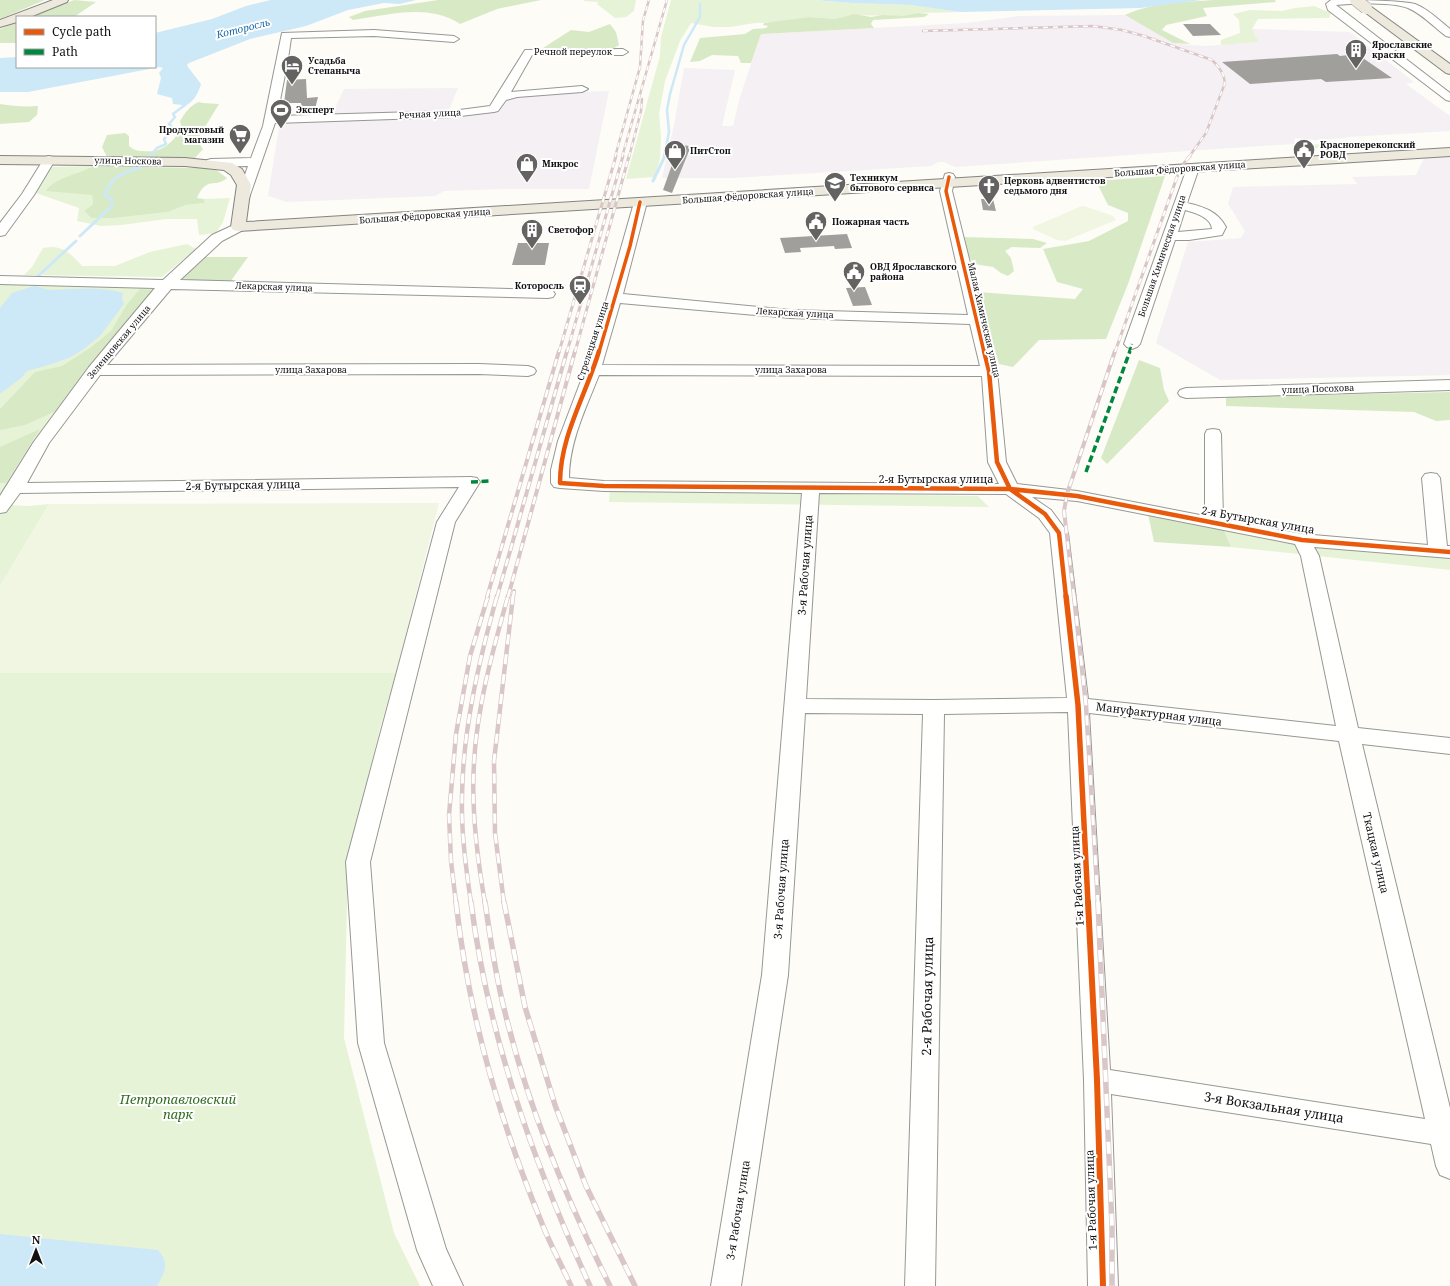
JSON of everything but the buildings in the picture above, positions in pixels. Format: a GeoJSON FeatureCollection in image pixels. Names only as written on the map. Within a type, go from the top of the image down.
{"type":"FeatureCollection","features":[{"type":"Feature","properties":{"kind":"main road"},"geometry":{"type":"LineString","coordinates":[[23,16],[63,0]]}},
{"type":"Feature","properties":{"kind":"main road"},"geometry":{"type":"LineString","coordinates":[[1356,0],[1379,8],[1450,59]]}},
{"type":"Feature","properties":{"kind":"main road"},"geometry":{"type":"LineString","coordinates":[[1367,4],[1450,70]]}},
{"type":"Feature","properties":{"kind":"main road"},"geometry":{"type":"LineString","coordinates":[[0,24],[16,19]]}},
{"type":"Feature","properties":{"kind":"main road","name":"Большая Фёдоровская улица"},"geometry":{"type":"LineString","coordinates":[[239,224],[640,202],[1450,146]]}},
{"type":"Feature","properties":{"kind":"main road","name":"Большая Фёдоровская улица"},"geometry":{"type":"LineString","coordinates":[[239,224],[948,180],[1192,168],[1450,152]]}},
{"type":"Feature","properties":{"kind":"main road","name":"улица Носкова"},"geometry":{"type":"LineString","coordinates":[[0,160],[212,163]]}},
{"type":"Feature","properties":{"kind":"main road"},"geometry":{"type":"LineString","coordinates":[[212,163],[231,168],[249,170],[244,186],[239,224]]}},
{"type":"Feature","properties":{"kind":"street"},"geometry":{"type":"LineString","coordinates":[[1450,34],[1410,5],[1399,2],[1381,0],[1335,2],[1331,4],[1332,8],[1450,98]]}},
{"type":"Feature","properties":{"kind":"street"},"geometry":{"type":"LineString","coordinates":[[249,170],[270,120],[286,35],[374,33],[454,39]]}},
{"type":"Feature","properties":{"kind":"street","name":"Речной переулок"},"geometry":{"type":"LineString","coordinates":[[502,98],[529,52],[623,52]]}},
{"type":"Feature","properties":{"kind":"street","name":"Речная улица"},"geometry":{"type":"LineString","coordinates":[[270,120],[452,114],[494,109],[502,98],[524,93],[582,90]]}},
{"type":"Feature","properties":{"kind":"street"},"geometry":{"type":"LineString","coordinates":[[0,232],[28,195],[49,160]]}},
{"type":"Feature","properties":{"kind":"street","name":"улица Носкова"},"geometry":{"type":"LineString","coordinates":[[212,163],[249,170]]}},
{"type":"Feature","properties":{"kind":"street","name":"Большая Химическая улица"},"geometry":{"type":"LineString","coordinates":[[1132,344],[1192,168]]}},
{"type":"Feature","properties":{"kind":"street","name":"Малая Химическая улица"},"geometry":{"type":"LineString","coordinates":[[948,180],[946,191],[976,320],[990,371],[997,462],[1010,489]]}},
{"type":"Feature","properties":{"kind":"street","name":"Стрелецкая улица"},"geometry":{"type":"LineString","coordinates":[[560,483],[560,468],[563,454],[577,408],[593,370],[615,298],[640,202]]}},
{"type":"Feature","properties":{"kind":"street"},"geometry":{"type":"LineString","coordinates":[[1169,236],[1201,235],[1217,232],[1219,227],[1216,220],[1204,212],[1180,206]]}},
{"type":"Feature","properties":{"kind":"street","name":"Зеленцовская улица"},"geometry":{"type":"LineString","coordinates":[[7,499],[41,444],[95,370],[168,284],[217,238],[239,224]]}},
{"type":"Feature","properties":{"kind":"street","name":"Лекарская улица"},"geometry":{"type":"LineString","coordinates":[[0,280],[548,294]]}},
{"type":"Feature","properties":{"kind":"street","name":"Лекарская улица"},"geometry":{"type":"LineString","coordinates":[[615,298],[790,314],[976,320]]}},
{"type":"Feature","properties":{"kind":"street","name":"улица Захарова"},"geometry":{"type":"LineString","coordinates":[[95,370],[479,369],[528,371]]}},
{"type":"Feature","properties":{"kind":"street","name":"улица Захарова"},"geometry":{"type":"LineString","coordinates":[[593,370],[990,371]]}},
{"type":"Feature","properties":{"kind":"street","name":"улица Посохова"},"geometry":{"type":"LineString","coordinates":[[1186,393],[1450,385]]}},
{"type":"Feature","properties":{"kind":"street"},"geometry":{"type":"LineString","coordinates":[[1213,434],[1214,523]]}},
{"type":"Feature","properties":{"kind":"street"},"geometry":{"type":"LineString","coordinates":[[1431,478],[1444,551]]}},
{"type":"Feature","properties":{"kind":"street","name":"2-я Бутырская улица"},"geometry":{"type":"LineString","coordinates":[[7,499],[471,482],[446,522],[358,862],[371,1043],[432,1250],[448,1286]]}},
{"type":"Feature","properties":{"kind":"street","name":"2-я Бутырская улица"},"geometry":{"type":"LineString","coordinates":[[560,483],[604,486],[1010,489],[1066,494],[1302,540],[1444,551]]}},
{"type":"Feature","properties":{"kind":"street","name":"3-я Рабочая улица"},"geometry":{"type":"LineString","coordinates":[[726,1286],[775,975],[811,488]]}},
{"type":"Feature","properties":{"kind":"street","name":"1-я Рабочая улица"},"geometry":{"type":"LineString","coordinates":[[1010,489],[1045,514],[1059,532],[1078,705],[1097,1080],[1103,1286]]}},
{"type":"Feature","properties":{"kind":"street","name":"Ткацкая улица"},"geometry":{"type":"LineString","coordinates":[[1302,540],[1310,556],[1349,736],[1446,1134],[1450,1166]]}},
{"type":"Feature","properties":{"kind":"street","name":"Мануфактурная улица"},"geometry":{"type":"LineString","coordinates":[[794,706],[934,707],[1078,705],[1450,746]]}},
{"type":"Feature","properties":{"kind":"street","name":"2-я Рабочая улица"},"geometry":{"type":"LineString","coordinates":[[920,1286],[934,707]]}},
{"type":"Feature","properties":{"kind":"street","name":"3-я Вокзальная улица"},"geometry":{"type":"LineString","coordinates":[[1097,1080],[1446,1134]]}},
{"type":"Feature","properties":{"kind":"shaded area"},"geometry":{"type":"Polygon","coordinates":[[[1125,15],[1173,43],[1206,46],[1259,42],[1252,29],[1350,32],[1414,82],[1406,84],[1450,116],[1450,131],[1316,140],[1295,138],[1294,144],[955,167],[944,162],[938,162],[931,166],[733,178],[662,178],[674,125],[684,68],[735,70],[722,126],[733,126],[740,97],[761,34],[967,23],[1020,16],[1125,15]]]}},
{"type":"Feature","properties":{"kind":"shaded area"},"geometry":{"type":"Polygon","coordinates":[[[458,88],[447,115],[492,113],[506,99],[540,93],[609,91],[589,189],[444,191],[435,196],[287,202],[268,196],[280,121],[330,119],[344,89],[458,88]]]}},
{"type":"Feature","properties":{"kind":"shaded area"},"geometry":{"type":"Polygon","coordinates":[[[1450,156],[1450,375],[1220,380],[1156,343],[1188,242],[1241,238],[1245,231],[1228,204],[1233,187],[1357,184],[1352,177],[1416,175],[1424,158],[1450,156]]]}},
{"type":"Feature","properties":{"kind":"green space"},"geometry":{"type":"Polygon","coordinates":[[[0,0],[45,0],[0,19],[0,0]]]}},
{"type":"Feature","properties":{"kind":"green space"},"geometry":{"type":"Polygon","coordinates":[[[74,0],[96,2],[75,16],[33,16],[74,0]]]}},
{"type":"Feature","properties":{"kind":"green space"},"geometry":{"type":"Polygon","coordinates":[[[438,0],[541,0],[497,9],[460,24],[435,14],[421,12],[408,12],[353,20],[349,17],[365,11],[438,0]]]}},
{"type":"Feature","properties":{"kind":"green space"},"geometry":{"type":"Polygon","coordinates":[[[636,0],[634,11],[626,17],[615,18],[597,4],[598,2],[583,1],[636,0]]]}},
{"type":"Feature","properties":{"kind":"green space"},"geometry":{"type":"Polygon","coordinates":[[[671,0],[815,0],[910,5],[960,12],[918,13],[911,16],[850,15],[835,19],[810,17],[730,27],[714,27],[691,23],[680,41],[665,81],[659,114],[661,136],[660,159],[655,177],[626,179],[660,56],[661,37],[671,0]]]}},
{"type":"Feature","properties":{"kind":"green space"},"geometry":{"type":"Polygon","coordinates":[[[1215,0],[1275,0],[1276,2],[1203,8],[1207,16],[1166,25],[1162,30],[1190,44],[1173,43],[1125,15],[1147,7],[1158,5],[1215,0]]]}},
{"type":"Feature","properties":{"kind":"green space"},"geometry":{"type":"Polygon","coordinates":[[[1314,6],[1331,13],[1329,18],[1258,19],[1252,29],[1259,42],[1221,45],[1221,40],[1240,33],[1239,20],[1233,14],[1250,10],[1282,11],[1314,6]]]}},
{"type":"Feature","properties":{"kind":"green space"},"geometry":{"type":"Polygon","coordinates":[[[918,13],[929,14],[924,17],[873,20],[871,24],[874,28],[761,34],[751,63],[741,63],[738,56],[712,55],[700,61],[690,62],[700,38],[745,34],[753,29],[766,28],[768,26],[763,25],[764,23],[810,17],[835,19],[854,14],[871,17],[883,15],[903,16],[918,13]]]}},
{"type":"Feature","properties":{"kind":"green space"},"geometry":{"type":"Polygon","coordinates":[[[16,22],[16,43],[0,43],[0,29],[16,22]]]}},
{"type":"Feature","properties":{"kind":"green space"},"geometry":{"type":"Polygon","coordinates":[[[610,24],[616,32],[619,45],[606,53],[540,50],[571,30],[589,32],[610,24]]]}},
{"type":"Feature","properties":{"kind":"green space"},"geometry":{"type":"Polygon","coordinates":[[[199,102],[219,104],[197,140],[203,149],[195,158],[107,157],[102,147],[107,135],[125,133],[129,136],[129,146],[137,150],[156,151],[161,149],[170,143],[182,129],[180,121],[190,107],[199,102]]]}},
{"type":"Feature","properties":{"kind":"green space"},"geometry":{"type":"Polygon","coordinates":[[[0,104],[38,106],[37,115],[29,122],[0,124],[0,104]]]}},
{"type":"Feature","properties":{"kind":"green space"},"geometry":{"type":"Polygon","coordinates":[[[1337,143],[1342,147],[1299,149],[1296,146],[1337,143]]]}},
{"type":"Feature","properties":{"kind":"green space"},"geometry":{"type":"Polygon","coordinates":[[[93,166],[49,186],[92,195],[93,204],[84,211],[91,218],[115,218],[168,212],[186,205],[205,203],[204,199],[230,198],[223,222],[216,233],[199,235],[197,219],[167,219],[101,226],[77,221],[79,208],[33,192],[52,167],[93,166]]]}},
{"type":"Feature","properties":{"kind":"green space"},"geometry":{"type":"Polygon","coordinates":[[[93,166],[199,168],[216,170],[227,178],[219,183],[208,184],[204,187],[197,198],[204,199],[205,203],[186,205],[168,212],[115,218],[91,218],[84,211],[93,204],[92,195],[46,191],[54,183],[61,179],[93,166]]]}},
{"type":"Feature","properties":{"kind":"green space"},"geometry":{"type":"Polygon","coordinates":[[[1165,176],[1128,284],[1106,339],[1039,340],[1013,367],[999,364],[978,292],[1075,299],[1083,289],[1057,282],[1043,249],[1089,241],[1128,221],[1128,213],[1108,205],[1096,181],[1165,176]]]}},
{"type":"Feature","properties":{"kind":"green space"},"geometry":{"type":"Polygon","coordinates":[[[1082,206],[1113,216],[1116,220],[1065,241],[1057,240],[1033,229],[1033,227],[1082,206]]]}},
{"type":"Feature","properties":{"kind":"green space"},"geometry":{"type":"Polygon","coordinates":[[[962,237],[1033,239],[1047,243],[1040,248],[1012,247],[1005,251],[1011,258],[1014,271],[1008,276],[993,267],[974,264],[967,254],[962,237]]]}},
{"type":"Feature","properties":{"kind":"green space"},"geometry":{"type":"Polygon","coordinates":[[[187,244],[196,249],[162,277],[24,275],[32,267],[43,248],[55,247],[61,249],[74,257],[82,266],[115,266],[150,252],[187,244]]]}},
{"type":"Feature","properties":{"kind":"green space"},"geometry":{"type":"Polygon","coordinates":[[[203,257],[248,257],[230,282],[179,281],[203,257]]]}},
{"type":"Feature","properties":{"kind":"green space"},"geometry":{"type":"Polygon","coordinates":[[[0,283],[158,287],[0,497],[0,283]]]}},
{"type":"Feature","properties":{"kind":"green space"},"geometry":{"type":"Polygon","coordinates":[[[140,289],[156,290],[93,360],[58,410],[25,425],[0,430],[0,409],[35,372],[62,366],[90,348],[111,331],[127,304],[140,289]]]}},
{"type":"Feature","properties":{"kind":"green space"},"geometry":{"type":"Polygon","coordinates":[[[1139,360],[1160,368],[1164,390],[1169,401],[1107,464],[1101,458],[1139,360]]]}},
{"type":"Feature","properties":{"kind":"green space"},"geometry":{"type":"Polygon","coordinates":[[[1450,392],[1450,420],[1436,421],[1414,412],[1226,406],[1226,397],[1450,392]]]}},
{"type":"Feature","properties":{"kind":"green space"},"geometry":{"type":"Polygon","coordinates":[[[40,429],[6,483],[0,483],[0,447],[40,429]]]}},
{"type":"Feature","properties":{"kind":"green space"},"geometry":{"type":"Polygon","coordinates":[[[610,490],[978,496],[989,507],[609,502],[610,490]]]}},
{"type":"Feature","properties":{"kind":"green space"},"geometry":{"type":"Polygon","coordinates":[[[0,497],[11,505],[29,506],[49,504],[0,586],[0,497]]]}},
{"type":"Feature","properties":{"kind":"green space"},"geometry":{"type":"Polygon","coordinates":[[[439,503],[396,673],[0,673],[0,586],[49,504],[439,503]]]}},
{"type":"Feature","properties":{"kind":"green space"},"geometry":{"type":"Polygon","coordinates":[[[1148,514],[1223,528],[1231,547],[1154,542],[1148,514]]]}},
{"type":"Feature","properties":{"kind":"green space"},"geometry":{"type":"Polygon","coordinates":[[[1223,528],[1304,543],[1450,558],[1450,570],[1231,547],[1223,528]]]}},
{"type":"Feature","properties":{"kind":"green space","name":"Петропавловский парк"},"geometry":{"type":"Polygon","coordinates":[[[0,673],[396,673],[380,728],[348,858],[344,1038],[394,1233],[420,1286],[0,1286],[0,673]]]}},
{"type":"Feature","properties":{"kind":"water"},"geometry":{"type":"Polygon","coordinates":[[[271,0],[416,0],[400,4],[384,3],[348,10],[306,26],[250,39],[189,63],[187,65],[188,67],[201,84],[194,99],[181,108],[182,105],[173,104],[172,98],[157,94],[161,78],[159,73],[163,68],[156,68],[156,33],[212,19],[246,6],[271,0]]]}},
{"type":"Feature","properties":{"kind":"water"},"geometry":{"type":"Polygon","coordinates":[[[815,0],[1202,0],[1140,8],[960,12],[910,5],[815,0]]]}},
{"type":"Feature","properties":{"kind":"water"},"geometry":{"type":"Polygon","coordinates":[[[16,57],[16,68],[155,68],[28,92],[0,92],[0,58],[16,57]]]}},
{"type":"Feature","properties":{"kind":"water"},"geometry":{"type":"Polygon","coordinates":[[[34,286],[52,290],[88,288],[106,289],[123,293],[122,298],[124,304],[100,336],[85,348],[71,357],[27,371],[21,378],[0,394],[0,308],[12,293],[34,286]]]}},
{"type":"Feature","properties":{"kind":"water"},"geometry":{"type":"Polygon","coordinates":[[[0,1234],[158,1250],[164,1260],[165,1268],[157,1286],[0,1286],[0,1234]]]}},
{"type":"Feature","properties":{"kind":"waterway"},"geometry":{"type":"LineString","coordinates":[[664,157],[669,132],[667,110],[670,94],[684,45],[700,17],[700,4]]}},
{"type":"Feature","properties":{"kind":"waterway"},"geometry":{"type":"LineString","coordinates":[[150,156],[157,148],[166,144],[164,139],[173,128],[169,124],[175,117],[173,114],[185,105]]}},
{"type":"Feature","properties":{"kind":"waterway"},"geometry":{"type":"LineString","coordinates":[[653,181],[665,156]]}},
{"type":"Feature","properties":{"kind":"waterway"},"geometry":{"type":"LineString","coordinates":[[80,236],[112,206],[112,200],[105,195],[110,184],[123,173],[141,167]]}},
{"type":"Feature","properties":{"kind":"waterway"},"geometry":{"type":"LineString","coordinates":[[37,277],[76,241]]}},
{"type":"Feature","properties":{"kind":"railway"},"geometry":{"type":"LineString","coordinates":[[615,157],[640,67],[643,20],[649,0]]}},
{"type":"Feature","properties":{"kind":"railway"},"geometry":{"type":"LineString","coordinates":[[622,157],[667,0]]}},
{"type":"Feature","properties":{"kind":"railway"},"geometry":{"type":"LineString","coordinates":[[923,31],[1093,26],[1122,30],[1144,36],[1212,60],[1221,70],[1225,83],[1206,133],[1189,157]]}},
{"type":"Feature","properties":{"kind":"railway"},"geometry":{"type":"LineString","coordinates":[[629,157],[641,111],[642,99]]}},
{"type":"Feature","properties":{"kind":"railway"},"geometry":{"type":"LineString","coordinates":[[559,352],[616,156]]}},
{"type":"Feature","properties":{"kind":"railway"},"geometry":{"type":"LineString","coordinates":[[567,352],[623,156]]}},
{"type":"Feature","properties":{"kind":"railway"},"geometry":{"type":"LineString","coordinates":[[575,352],[629,156]]}},
{"type":"Feature","properties":{"kind":"railway"},"geometry":{"type":"LineString","coordinates":[[1115,352],[1177,177],[1184,163],[1190,156]]}},
{"type":"Feature","properties":{"kind":"railway"},"geometry":{"type":"LineString","coordinates":[[487,597],[559,351]]}},
{"type":"Feature","properties":{"kind":"railway"},"geometry":{"type":"LineString","coordinates":[[497,597],[567,351]]}},
{"type":"Feature","properties":{"kind":"railway"},"geometry":{"type":"LineString","coordinates":[[508,597],[575,351]]}},
{"type":"Feature","properties":{"kind":"railway"},"geometry":{"type":"LineString","coordinates":[[1074,597],[1064,511],[1067,494],[1115,351]]}},
{"type":"Feature","properties":{"kind":"railway"},"geometry":{"type":"LineString","coordinates":[[513,597],[514,591]]}},
{"type":"Feature","properties":{"kind":"railway"},"geometry":{"type":"LineString","coordinates":[[456,903],[451,861],[449,815],[456,734],[470,656],[488,596]]}},
{"type":"Feature","properties":{"kind":"railway"},"geometry":{"type":"LineString","coordinates":[[471,903],[462,823],[465,745],[478,670],[497,596]]}},
{"type":"Feature","properties":{"kind":"railway"},"geometry":{"type":"LineString","coordinates":[[485,903],[475,833],[473,798],[474,763],[478,720],[482,699],[491,658],[508,596]]}},
{"type":"Feature","properties":{"kind":"railway"},"geometry":{"type":"LineString","coordinates":[[504,903],[495,833],[494,761],[513,596]]}},
{"type":"Feature","properties":{"kind":"railway"},"geometry":{"type":"LineString","coordinates":[[1074,596],[1086,705],[1098,903]]}},
{"type":"Feature","properties":{"kind":"railway"},"geometry":{"type":"LineString","coordinates":[[456,902],[461,944],[477,1026],[488,1067],[527,1187],[549,1241],[571,1286]]}},
{"type":"Feature","properties":{"kind":"railway"},"geometry":{"type":"LineString","coordinates":[[471,902],[489,1002],[501,1050],[532,1146],[550,1193],[590,1286]]}},
{"type":"Feature","properties":{"kind":"railway"},"geometry":{"type":"LineString","coordinates":[[485,902],[501,994],[517,1058],[528,1092],[539,1125],[565,1190],[610,1286]]}},
{"type":"Feature","properties":{"kind":"railway"},"geometry":{"type":"LineString","coordinates":[[504,902],[525,1007],[555,1105],[586,1186],[635,1286]]}},
{"type":"Feature","properties":{"kind":"railway"},"geometry":{"type":"LineString","coordinates":[[1098,902],[1112,1226],[1112,1286]]}},
{"type":"Feature","properties":{"kind":"marked path"},"geometry":{"type":"LineString","coordinates":[[1086,472],[1132,344]]}},
{"type":"Feature","properties":{"kind":"marked path"},"geometry":{"type":"LineString","coordinates":[[471,482],[490,481]]}},
{"type":"Feature","properties":{"kind":"cycle path"},"geometry":{"type":"LineString","coordinates":[[949,177],[946,191],[989,371],[997,462],[1010,489],[1045,514],[1059,533],[1078,705],[1097,1080],[1103,1286]]}},
{"type":"Feature","properties":{"kind":"cycle path"},"geometry":{"type":"LineString","coordinates":[[640,202],[630,246],[599,351],[566,441],[562,456],[560,483],[604,486],[1010,489],[1077,496],[1302,540],[1450,552]]}},
{"type":"Feature","properties":{"kind":"place","name":"Ярославские краски"},"geometry":{"type":"Point","coordinates":[1356,70]}},
{"type":"Feature","properties":{"kind":"place","name":"Усадьба Степаныча"},"geometry":{"type":"Point","coordinates":[292,86]}},
{"type":"Feature","properties":{"kind":"place","name":"Эксперт"},"geometry":{"type":"Point","coordinates":[281,130]}},
{"type":"Feature","properties":{"kind":"place","name":"Продуктовый магазин"},"geometry":{"type":"Point","coordinates":[240,154]}},
{"type":"Feature","properties":{"kind":"place","name":"ПитСтоп"},"geometry":{"type":"Point","coordinates":[675,170]}},
{"type":"Feature","properties":{"kind":"place","name":"Красноперекопский РОВД"},"geometry":{"type":"Point","coordinates":[1304,170]}},
{"type":"Feature","properties":{"kind":"place","name":"Микрос"},"geometry":{"type":"Point","coordinates":[527,184]}},
{"type":"Feature","properties":{"kind":"place","name":"Техникум бытового сервиса"},"geometry":{"type":"Point","coordinates":[835,202]}},
{"type":"Feature","properties":{"kind":"place","name":"Церковь адвентистов седьмого дня"},"geometry":{"type":"Point","coordinates":[989,206]}},
{"type":"Feature","properties":{"kind":"place","name":"Пожарная часть"},"geometry":{"type":"Point","coordinates":[816,242]}},
{"type":"Feature","properties":{"kind":"place","name":"Светофор"},"geometry":{"type":"Point","coordinates":[532,250]}},
{"type":"Feature","properties":{"kind":"place","name":"ОВД Ярославского района"},"geometry":{"type":"Point","coordinates":[854,292]}},
{"type":"Feature","properties":{"kind":"place","name":"Которосль"},"geometry":{"type":"Point","coordinates":[580,306]}}]}
